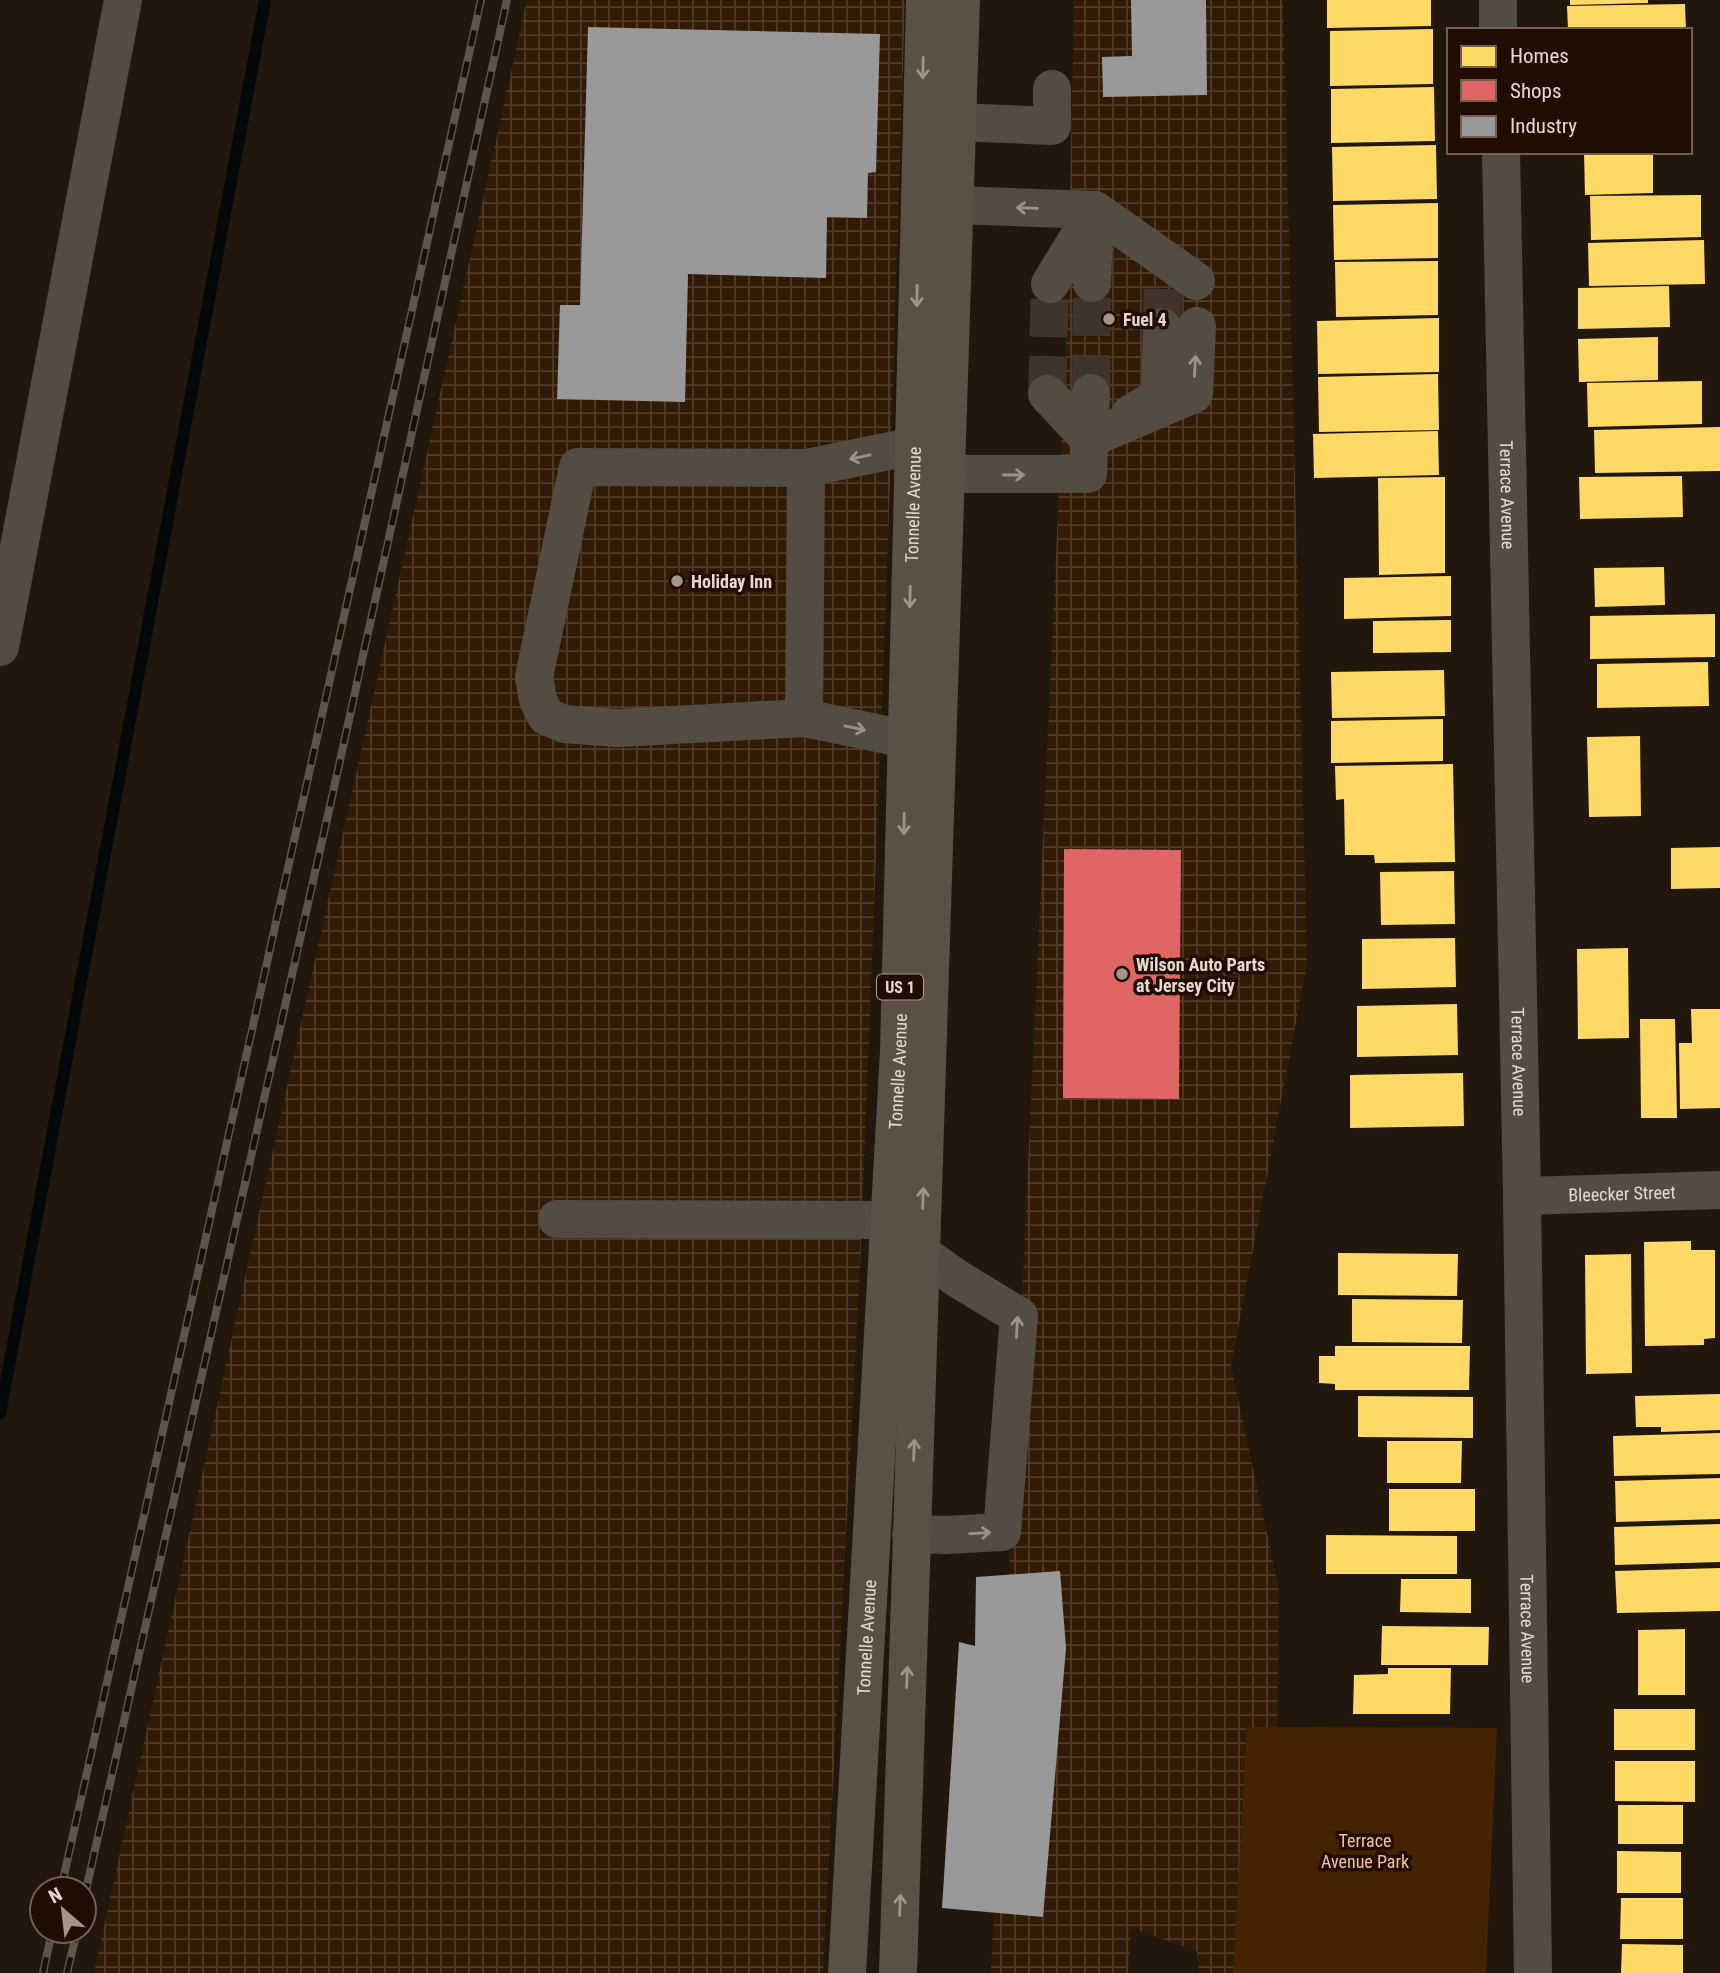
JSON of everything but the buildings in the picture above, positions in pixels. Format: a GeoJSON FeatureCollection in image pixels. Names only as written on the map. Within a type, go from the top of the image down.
{"type":"FeatureCollection","features":[{"type":"Feature","properties":{"kind":"highway","name":"Tonnelle Avenue"},"geometry":{"type":"LineString","coordinates":[[847,1973],[899,1051],[925,0]]}},
{"type":"Feature","properties":{"kind":"highway","name":"Tonnelle Avenue"},"geometry":{"type":"LineString","coordinates":[[898,1973],[961,0]]}},
{"type":"Feature","properties":{"kind":"street"},"geometry":{"type":"LineString","coordinates":[[0,647],[123,0]]}},
{"type":"Feature","properties":{"kind":"street"},"geometry":{"type":"LineString","coordinates":[[1498,0],[1499,28]]}},
{"type":"Feature","properties":{"kind":"street"},"geometry":{"type":"LineString","coordinates":[[957,122],[1052,126],[1052,89]]}},
{"type":"Feature","properties":{"kind":"street","name":"Terrace Avenue"},"geometry":{"type":"LineString","coordinates":[[1501,154],[1522,1196],[1533,1973]]}},
{"type":"Feature","properties":{"kind":"street"},"geometry":{"type":"LineString","coordinates":[[954,205],[1095,210],[1179,281]]}},
{"type":"Feature","properties":{"kind":"street"},"geometry":{"type":"LineString","coordinates":[[1092,283],[1095,210]]}},
{"type":"Feature","properties":{"kind":"street"},"geometry":{"type":"LineString","coordinates":[[1050,284],[1095,210]]}},
{"type":"Feature","properties":{"kind":"street"},"geometry":{"type":"LineString","coordinates":[[1089,439],[1160,396],[1179,327]]}},
{"type":"Feature","properties":{"kind":"street"},"geometry":{"type":"LineString","coordinates":[[946,474],[1088,474],[1090,393]]}},
{"type":"Feature","properties":{"kind":"street"},"geometry":{"type":"LineString","coordinates":[[1047,394],[1089,439]]}},
{"type":"Feature","properties":{"kind":"street"},"geometry":{"type":"LineString","coordinates":[[906,739],[804,718],[618,728],[564,724],[546,716],[538,700],[534,677],[578,467],[806,468],[914,446]]}},
{"type":"Feature","properties":{"kind":"street"},"geometry":{"type":"LineString","coordinates":[[804,718],[806,468]]}},
{"type":"Feature","properties":{"kind":"street","name":"Bleecker Street"},"geometry":{"type":"LineString","coordinates":[[1522,1196],[1720,1190]]}},
{"type":"Feature","properties":{"kind":"street"},"geometry":{"type":"LineString","coordinates":[[557,1219],[889,1220]]}},
{"type":"Feature","properties":{"kind":"street"},"geometry":{"type":"LineString","coordinates":[[911,1534],[1002,1532],[1019,1316],[921,1253]]}},
{"type":"Feature","properties":{"kind":"shaded area"},"geometry":{"type":"Polygon","coordinates":[[[527,0],[905,0],[887,572],[860,1268],[823,1973],[94,1973],[244,1282],[527,0]]]}},
{"type":"Feature","properties":{"kind":"shaded area"},"geometry":{"type":"Polygon","coordinates":[[[1074,0],[1283,0],[1307,964],[1231,1366],[1279,1590],[1273,1973],[1199,1973],[1197,1951],[1131,1928],[1128,1973],[991,1973],[1068,295],[1074,0]]]}},
{"type":"Feature","properties":{"kind":"green space","name":"Terrace Avenue Park"},"geometry":{"type":"Polygon","coordinates":[[[1247,1727],[1497,1728],[1486,1973],[1233,1973],[1247,1727]]]}},
{"type":"Feature","properties":{"kind":"waterway"},"geometry":{"type":"LineString","coordinates":[[0,1414],[265,0]]}},
{"type":"Feature","properties":{"kind":"tunnel"},"geometry":{"type":"LineString","coordinates":[[1162,327],[1163,281]]}},
{"type":"Feature","properties":{"kind":"tunnel"},"geometry":{"type":"LineString","coordinates":[[1091,393],[1092,283]]}},
{"type":"Feature","properties":{"kind":"tunnel"},"geometry":{"type":"LineString","coordinates":[[1047,394],[1050,284]]}},
{"type":"Feature","properties":{"kind":"railway"},"geometry":{"type":"LineString","coordinates":[[64,1875],[481,0]]}},
{"type":"Feature","properties":{"kind":"railway"},"geometry":{"type":"LineString","coordinates":[[89,1875],[332,797],[507,0]]}},
{"type":"Feature","properties":{"kind":"railway"},"geometry":{"type":"LineString","coordinates":[[43,1973],[49,1945]]}},
{"type":"Feature","properties":{"kind":"railway"},"geometry":{"type":"LineString","coordinates":[[67,1973],[74,1945]]}},
{"type":"Feature","properties":{"kind":"place","name":"Fuel 4"},"geometry":{"type":"Point","coordinates":[1109,319]}},
{"type":"Feature","properties":{"kind":"place","name":"Holiday Inn"},"geometry":{"type":"Point","coordinates":[677,581]}},
{"type":"Feature","properties":{"kind":"place","name":"Wilson Auto Parts at Jersey City"},"geometry":{"type":"Point","coordinates":[1122,974]}}]}
